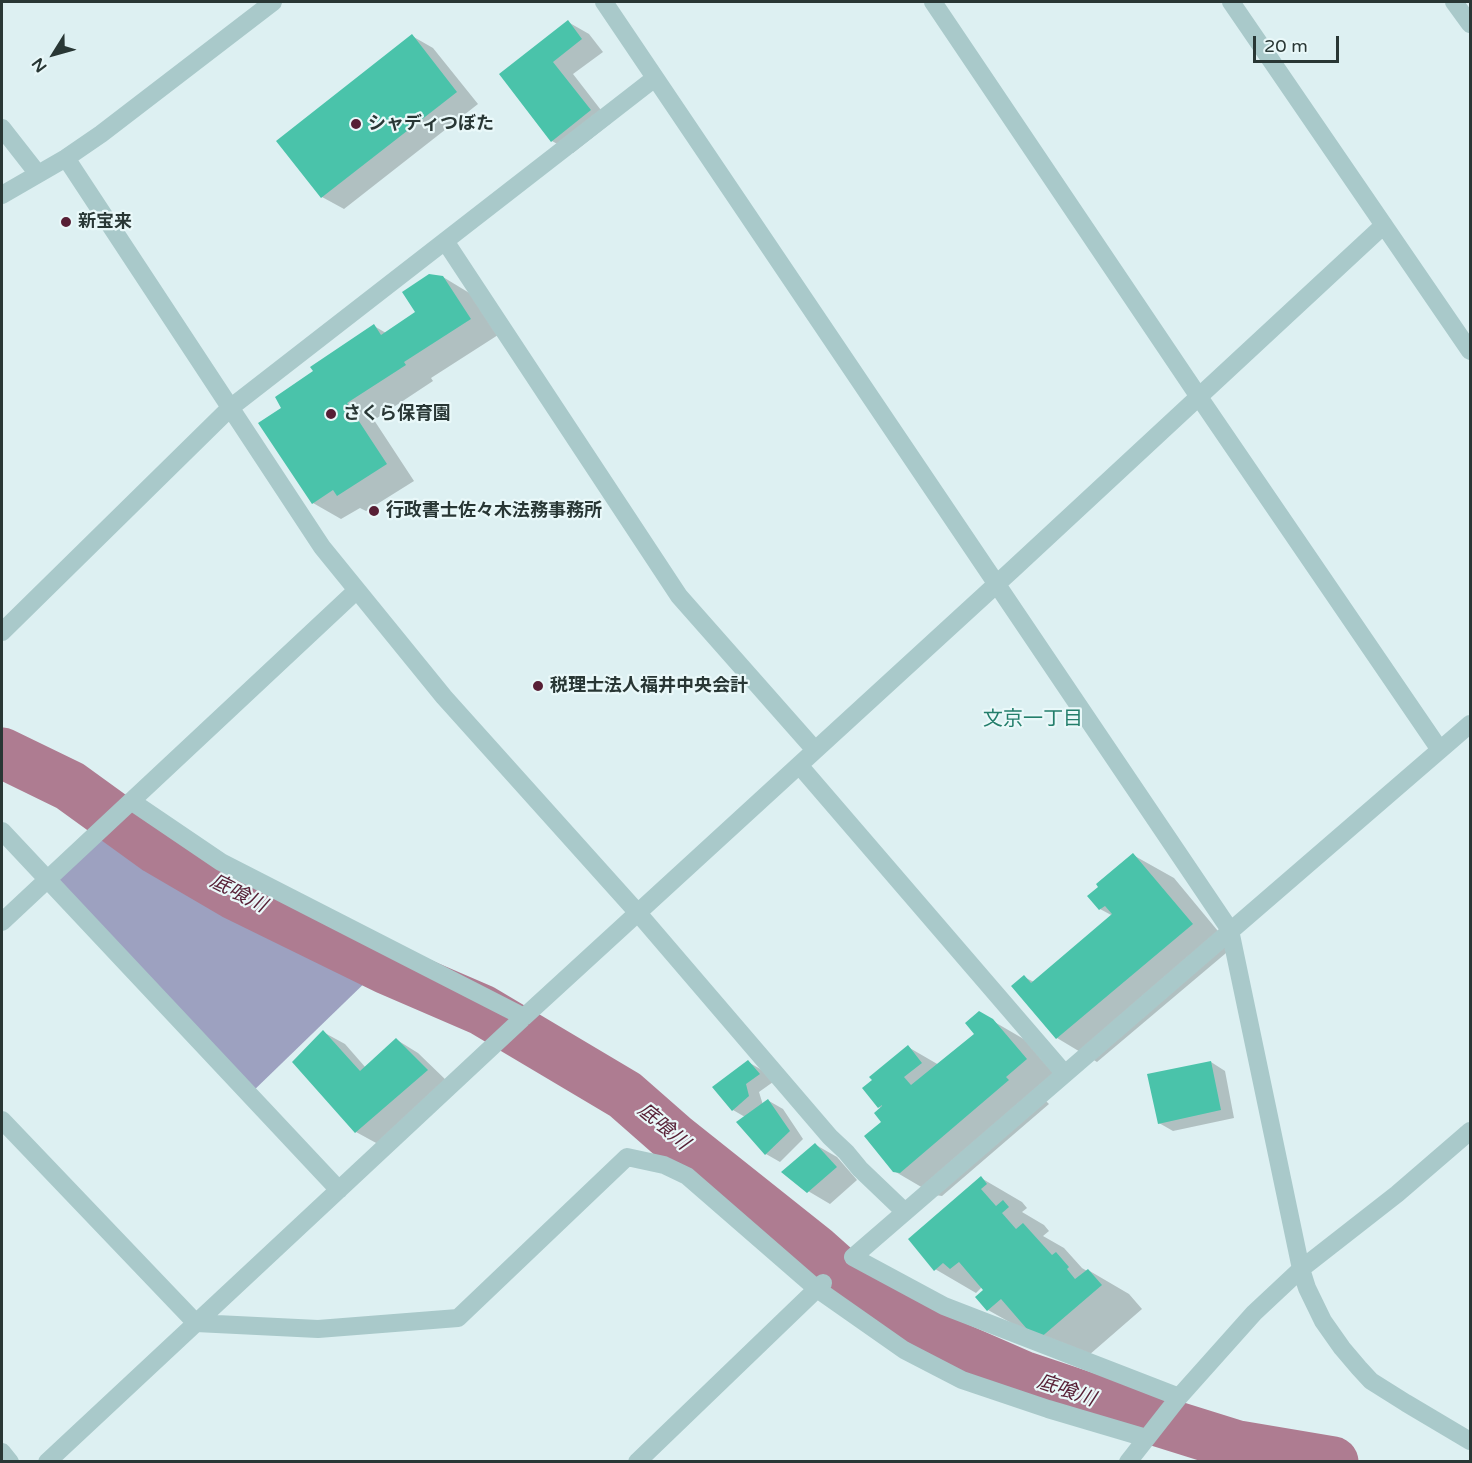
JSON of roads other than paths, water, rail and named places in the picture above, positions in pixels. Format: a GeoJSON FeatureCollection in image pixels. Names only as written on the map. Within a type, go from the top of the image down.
{"type":"FeatureCollection","features":[{"type":"Feature","properties":{"kind":"street"},"geometry":{"type":"LineString","coordinates":[[2,195],[66,158],[101,134],[273,2]]}},
{"type":"Feature","properties":{"kind":"street"},"geometry":{"type":"LineString","coordinates":[[604,2],[1230,930],[1301,1269],[1306,1288],[1323,1321],[1342,1348],[1371,1381],[1470,1441]]}},
{"type":"Feature","properties":{"kind":"street"},"geometry":{"type":"LineString","coordinates":[[933,2],[1440,750]]}},
{"type":"Feature","properties":{"kind":"street"},"geometry":{"type":"LineString","coordinates":[[1232,2],[1470,351]]}},
{"type":"Feature","properties":{"kind":"street"},"geometry":{"type":"LineString","coordinates":[[1454,2],[1470,24]]}},
{"type":"Feature","properties":{"kind":"street"},"geometry":{"type":"LineString","coordinates":[[2,632],[230,408],[655,78]]}},
{"type":"Feature","properties":{"kind":"street"},"geometry":{"type":"LineString","coordinates":[[2,128],[38,174]]}},
{"type":"Feature","properties":{"kind":"street"},"geometry":{"type":"LineString","coordinates":[[66,158],[322,547],[444,697],[638,913],[830,1137],[905,1212]]}},
{"type":"Feature","properties":{"kind":"street"},"geometry":{"type":"LineString","coordinates":[[47,1461],[524,1017],[997,584],[1384,225]]}},
{"type":"Feature","properties":{"kind":"street"},"geometry":{"type":"LineString","coordinates":[[445,241],[679,596],[815,750]]}},
{"type":"Feature","properties":{"kind":"street"},"geometry":{"type":"LineString","coordinates":[[2,922],[357,590]]}},
{"type":"Feature","properties":{"kind":"street"},"geometry":{"type":"LineString","coordinates":[[1179,1397],[944,1306],[852,1257],[1470,724]]}},
{"type":"Feature","properties":{"kind":"street"},"geometry":{"type":"LineString","coordinates":[[799,765],[1065,1074]]}},
{"type":"Feature","properties":{"kind":"street"},"geometry":{"type":"LineString","coordinates":[[128,804],[221,862],[524,1017]]}},
{"type":"Feature","properties":{"kind":"street"},"geometry":{"type":"LineString","coordinates":[[2,831],[339,1190]]}},
{"type":"Feature","properties":{"kind":"street"},"geometry":{"type":"LineString","coordinates":[[2,1120],[196,1323],[318,1329],[458,1318],[627,1157],[664,1165],[687,1176],[820,1286],[904,1350],[962,1380],[1048,1409],[1146,1438]]}},
{"type":"Feature","properties":{"kind":"street"},"geometry":{"type":"LineString","coordinates":[[1128,1461],[1179,1397],[1254,1313],[1301,1269],[1397,1194],[1470,1131]]}},
{"type":"Feature","properties":{"kind":"street"},"geometry":{"type":"LineString","coordinates":[[638,1461],[820,1286]]}},
{"type":"Feature","properties":{"kind":"street"},"geometry":{"type":"LineString","coordinates":[[2,1452],[10,1461]]}},
{"type":"Feature","properties":{"kind":"waterway","name":"底喰川"},"geometry":{"type":"LineString","coordinates":[[2,753],[70,786],[157,849],[234,894],[387,969],[482,1010],[625,1095],[674,1138],[816,1251],[853,1284],[931,1336],[1025,1377],[1129,1412],[1238,1446],[1333,1462]]}},
{"type":"Feature","properties":{"kind":"place","name":"シャディつぼた"},"geometry":{"type":"Point","coordinates":[356,124]}},
{"type":"Feature","properties":{"kind":"place","name":"新宝来"},"geometry":{"type":"Point","coordinates":[66,222]}},
{"type":"Feature","properties":{"kind":"place","name":"さくら保育園"},"geometry":{"type":"Point","coordinates":[331,414]}},
{"type":"Feature","properties":{"kind":"place","name":"行政書士佐々木法務事務所"},"geometry":{"type":"Point","coordinates":[374,511]}},
{"type":"Feature","properties":{"kind":"place","name":"税理士法人福井中央会計"},"geometry":{"type":"Point","coordinates":[538,686]}},
{"type":"Feature","properties":{"kind":"district","name":"文京一丁目"},"geometry":{"type":"Point","coordinates":[1033,720]}}]}
